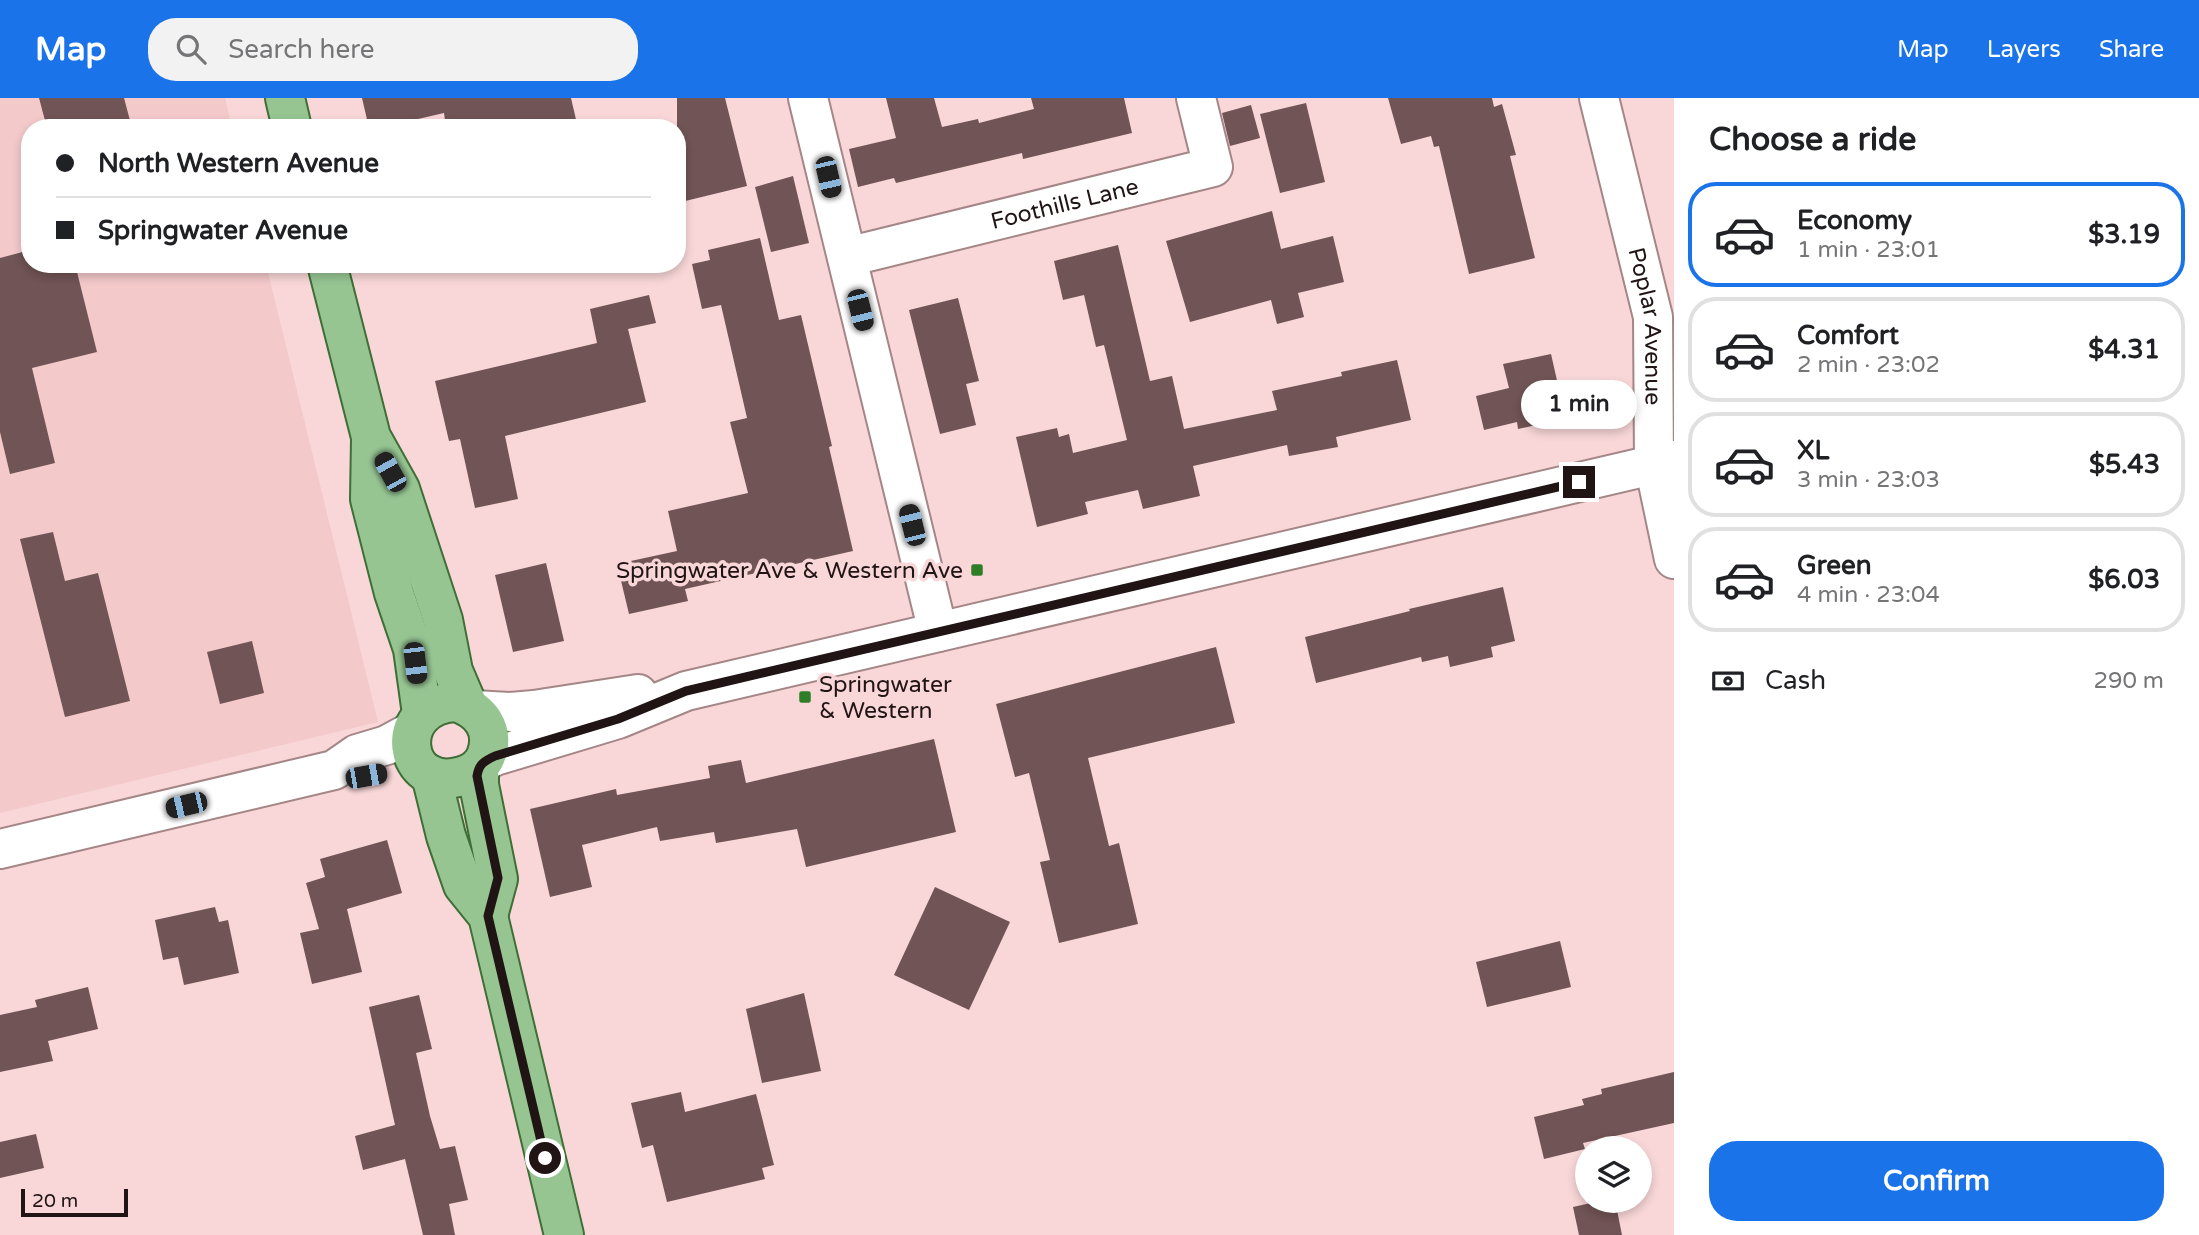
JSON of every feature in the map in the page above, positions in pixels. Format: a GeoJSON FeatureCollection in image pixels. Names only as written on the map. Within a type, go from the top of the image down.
{"type":"FeatureCollection","features":[{"type":"Feature","properties":{"kind":"main road"},"geometry":{"type":"LineString","coordinates":[[285,98],[290,119]]}},
{"type":"Feature","properties":{"kind":"main road"},"geometry":{"type":"LineString","coordinates":[[329,273],[371,437],[400,489],[443,620],[453,671],[471,708],[485,722],[489,734],[489,746],[481,764],[479,785],[498,878],[488,916]]}},
{"type":"Feature","properties":{"kind":"main road"},"geometry":{"type":"LineString","coordinates":[[371,437],[370,499],[394,593],[413,649],[416,723],[410,741],[425,772],[463,885],[488,916],[564,1235]]}},
{"type":"Feature","properties":{"kind":"main road"},"geometry":{"type":"LineString","coordinates":[[416,723],[444,703],[456,702],[471,708]]}},
{"type":"Feature","properties":{"kind":"main road"},"geometry":{"type":"LineString","coordinates":[[425,772],[446,779],[458,778],[469,774],[481,764]]}},
{"type":"Feature","properties":{"kind":"street"},"geometry":{"type":"LineString","coordinates":[[808,98],[938,632]]}},
{"type":"Feature","properties":{"kind":"street","name":"Foothills Lane"},"geometry":{"type":"LineString","coordinates":[[847,257],[1213,167],[1196,98]]}},
{"type":"Feature","properties":{"kind":"street","name":"Poplar Avenue"},"geometry":{"type":"LineString","coordinates":[[1599,98],[1653,317],[1674,559]]}},
{"type":"Feature","properties":{"kind":"street"},"geometry":{"type":"LineString","coordinates":[[481,764],[495,756],[618,719],[686,691],[1664,462]]}},
{"type":"Feature","properties":{"kind":"street"},"geometry":{"type":"LineString","coordinates":[[471,708],[523,711],[622,695],[686,691]]}},
{"type":"Feature","properties":{"kind":"street"},"geometry":{"type":"LineString","coordinates":[[0,849],[334,770],[357,754],[387,745],[416,723]]}},
{"type":"Feature","properties":{"kind":"street"},"geometry":{"type":"LineString","coordinates":[[334,770],[366,776],[425,772]]}},
{"type":"Feature","properties":{"kind":"shaded area"},"geometry":{"type":"Polygon","coordinates":[[[0,98],[225,98],[230,119],[21,119],[21,273],[268,273],[378,722],[0,813],[0,98]]]}},
{"type":"Feature","properties":{"kind":"building"},"geometry":{"type":"Polygon","coordinates":[[[39,98],[124,98],[130,119],[45,119],[39,98]]]}},
{"type":"Feature","properties":{"kind":"building"},"geometry":{"type":"Polygon","coordinates":[[[362,98],[571,98],[576,119],[445,119],[444,113],[418,119],[367,119],[362,98]]]}},
{"type":"Feature","properties":{"kind":"building"},"geometry":{"type":"Polygon","coordinates":[[[677,98],[725,98],[747,186],[686,201],[686,119],[677,119],[677,98]]]}},
{"type":"Feature","properties":{"kind":"building"},"geometry":{"type":"Polygon","coordinates":[[[886,98],[934,98],[942,127],[978,119],[979,123],[1034,109],[1031,98],[1124,98],[1132,133],[1023,159],[1022,153],[896,183],[894,178],[858,187],[849,149],[896,138],[886,98]]]}},
{"type":"Feature","properties":{"kind":"building"},"geometry":{"type":"Polygon","coordinates":[[[1388,98],[1492,98],[1494,107],[1502,104],[1516,155],[1510,156],[1535,258],[1469,274],[1439,146],[1434,147],[1431,136],[1401,144],[1388,98]]]}},
{"type":"Feature","properties":{"kind":"building"},"geometry":{"type":"Polygon","coordinates":[[[1306,103],[1325,182],[1280,193],[1260,114],[1306,103]]]}},
{"type":"Feature","properties":{"kind":"building"},"geometry":{"type":"Polygon","coordinates":[[[1251,105],[1260,138],[1230,146],[1222,113],[1251,105]]]}},
{"type":"Feature","properties":{"kind":"building"},"geometry":{"type":"Polygon","coordinates":[[[793,176],[809,243],[771,252],[755,187],[793,176]]]}},
{"type":"Feature","properties":{"kind":"building"},"geometry":{"type":"Polygon","coordinates":[[[1272,211],[1281,249],[1333,236],[1344,282],[1298,293],[1304,317],[1277,324],[1271,300],[1190,322],[1166,241],[1272,211]]]}},
{"type":"Feature","properties":{"kind":"building"},"geometry":{"type":"Polygon","coordinates":[[[760,238],[779,320],[801,315],[853,551],[685,589],[688,601],[629,614],[617,564],[677,551],[668,511],[748,493],[730,422],[747,418],[721,305],[702,309],[692,264],[710,260],[708,250],[760,238]]]}},
{"type":"Feature","properties":{"kind":"building"},"geometry":{"type":"Polygon","coordinates":[[[1118,245],[1150,381],[1172,376],[1184,429],[1277,410],[1272,391],[1342,376],[1341,372],[1397,360],[1411,420],[1336,437],[1338,447],[1289,456],[1287,445],[1193,466],[1200,496],[1143,509],[1138,490],[1085,502],[1088,514],[1037,527],[1016,437],[1057,428],[1059,437],[1069,434],[1073,453],[1127,440],[1104,345],[1096,347],[1084,295],[1063,300],[1054,261],[1118,245]]]}},
{"type":"Feature","properties":{"kind":"building"},"geometry":{"type":"Polygon","coordinates":[[[21,252],[21,273],[77,273],[97,352],[32,368],[55,463],[10,474],[0,432],[0,258],[21,252]]]}},
{"type":"Feature","properties":{"kind":"building"},"geometry":{"type":"Polygon","coordinates":[[[649,295],[656,323],[628,329],[646,402],[505,436],[518,499],[475,508],[460,439],[449,441],[435,381],[597,343],[590,309],[649,295]]]}},
{"type":"Feature","properties":{"kind":"building"},"geometry":{"type":"Polygon","coordinates":[[[958,298],[979,381],[966,384],[976,425],[940,434],[909,310],[958,298]]]}},
{"type":"Feature","properties":{"kind":"building"},"geometry":{"type":"Polygon","coordinates":[[[1551,354],[1561,398],[1549,401],[1554,421],[1518,429],[1517,422],[1484,430],[1476,396],[1509,388],[1503,364],[1551,354]]]}},
{"type":"Feature","properties":{"kind":"building"},"geometry":{"type":"Polygon","coordinates":[[[53,532],[65,581],[98,573],[130,701],[65,717],[20,539],[53,532]]]}},
{"type":"Feature","properties":{"kind":"building"},"geometry":{"type":"Polygon","coordinates":[[[546,563],[564,641],[513,652],[495,575],[546,563]]]}},
{"type":"Feature","properties":{"kind":"building"},"geometry":{"type":"Polygon","coordinates":[[[1503,587],[1515,641],[1491,647],[1493,657],[1450,667],[1448,656],[1422,662],[1421,657],[1316,683],[1305,637],[1503,587]]]}},
{"type":"Feature","properties":{"kind":"building"},"geometry":{"type":"Polygon","coordinates":[[[252,641],[264,693],[220,704],[207,652],[252,641]]]}},
{"type":"Feature","properties":{"kind":"building"},"geometry":{"type":"Polygon","coordinates":[[[1216,647],[1235,723],[1088,758],[1109,846],[1119,843],[1138,924],[1059,943],[1040,862],[1050,860],[1029,773],[1015,777],[996,704],[1216,647]]]}},
{"type":"Feature","properties":{"kind":"building"},"geometry":{"type":"Polygon","coordinates":[[[934,739],[956,832],[806,867],[797,829],[716,843],[714,832],[660,841],[657,827],[582,845],[592,887],[550,897],[530,809],[616,789],[617,795],[710,778],[708,766],[741,760],[746,783],[934,739]]]}},
{"type":"Feature","properties":{"kind":"building"},"geometry":{"type":"Polygon","coordinates":[[[387,840],[402,893],[347,909],[362,972],[312,984],[300,933],[319,929],[306,883],[325,877],[320,859],[387,840]]]}},
{"type":"Feature","properties":{"kind":"building"},"geometry":{"type":"Polygon","coordinates":[[[935,887],[1010,922],[969,1010],[894,975],[935,887]]]}},
{"type":"Feature","properties":{"kind":"building"},"geometry":{"type":"Polygon","coordinates":[[[215,907],[219,922],[228,920],[239,973],[184,985],[178,957],[163,960],[155,920],[215,907]]]}},
{"type":"Feature","properties":{"kind":"building"},"geometry":{"type":"Polygon","coordinates":[[[1560,941],[1571,987],[1487,1007],[1476,962],[1560,941]]]}},
{"type":"Feature","properties":{"kind":"building"},"geometry":{"type":"Polygon","coordinates":[[[88,987],[98,1029],[48,1041],[53,1061],[0,1072],[0,1015],[37,1007],[35,1000],[88,987]]]}},
{"type":"Feature","properties":{"kind":"building"},"geometry":{"type":"Polygon","coordinates":[[[804,993],[821,1071],[762,1083],[746,1009],[804,993]]]}},
{"type":"Feature","properties":{"kind":"building"},"geometry":{"type":"Polygon","coordinates":[[[419,995],[432,1049],[416,1053],[430,1116],[440,1149],[455,1146],[468,1200],[449,1204],[455,1235],[423,1235],[405,1159],[363,1170],[355,1136],[395,1125],[369,1007],[419,995]]]}},
{"type":"Feature","properties":{"kind":"building"},"geometry":{"type":"Polygon","coordinates":[[[1674,1072],[1674,1123],[1615,1136],[1575,1136],[1575,1151],[1544,1159],[1534,1117],[1584,1105],[1582,1099],[1602,1094],[1601,1089],[1674,1072]]]}},
{"type":"Feature","properties":{"kind":"building"},"geometry":{"type":"Polygon","coordinates":[[[681,1092],[685,1112],[756,1094],[774,1165],[762,1168],[765,1179],[667,1202],[653,1145],[642,1148],[631,1103],[681,1092]]]}},
{"type":"Feature","properties":{"kind":"building"},"geometry":{"type":"Polygon","coordinates":[[[36,1134],[44,1168],[0,1178],[0,1142],[36,1134]]]}},
{"type":"Feature","properties":{"kind":"building"},"geometry":{"type":"Polygon","coordinates":[[[1573,1207],[1575,1213],[1618,1213],[1622,1235],[1579,1235],[1573,1207]]]}},
{"type":"Feature","properties":{"kind":"place","name":"Springwater Ave & Western Ave"},"geometry":{"type":"Point","coordinates":[977,570]}},
{"type":"Feature","properties":{"kind":"place","name":"Springwater & Western"},"geometry":{"type":"Point","coordinates":[805,697]}},
{"type":"Feature","properties":{"kind":"route"},"geometry":{"type":"LineString","coordinates":[[545,1158],[488,916],[498,878],[477,776],[479,767],[484,762],[495,756],[618,719],[686,691],[1579,482]]}}]}
